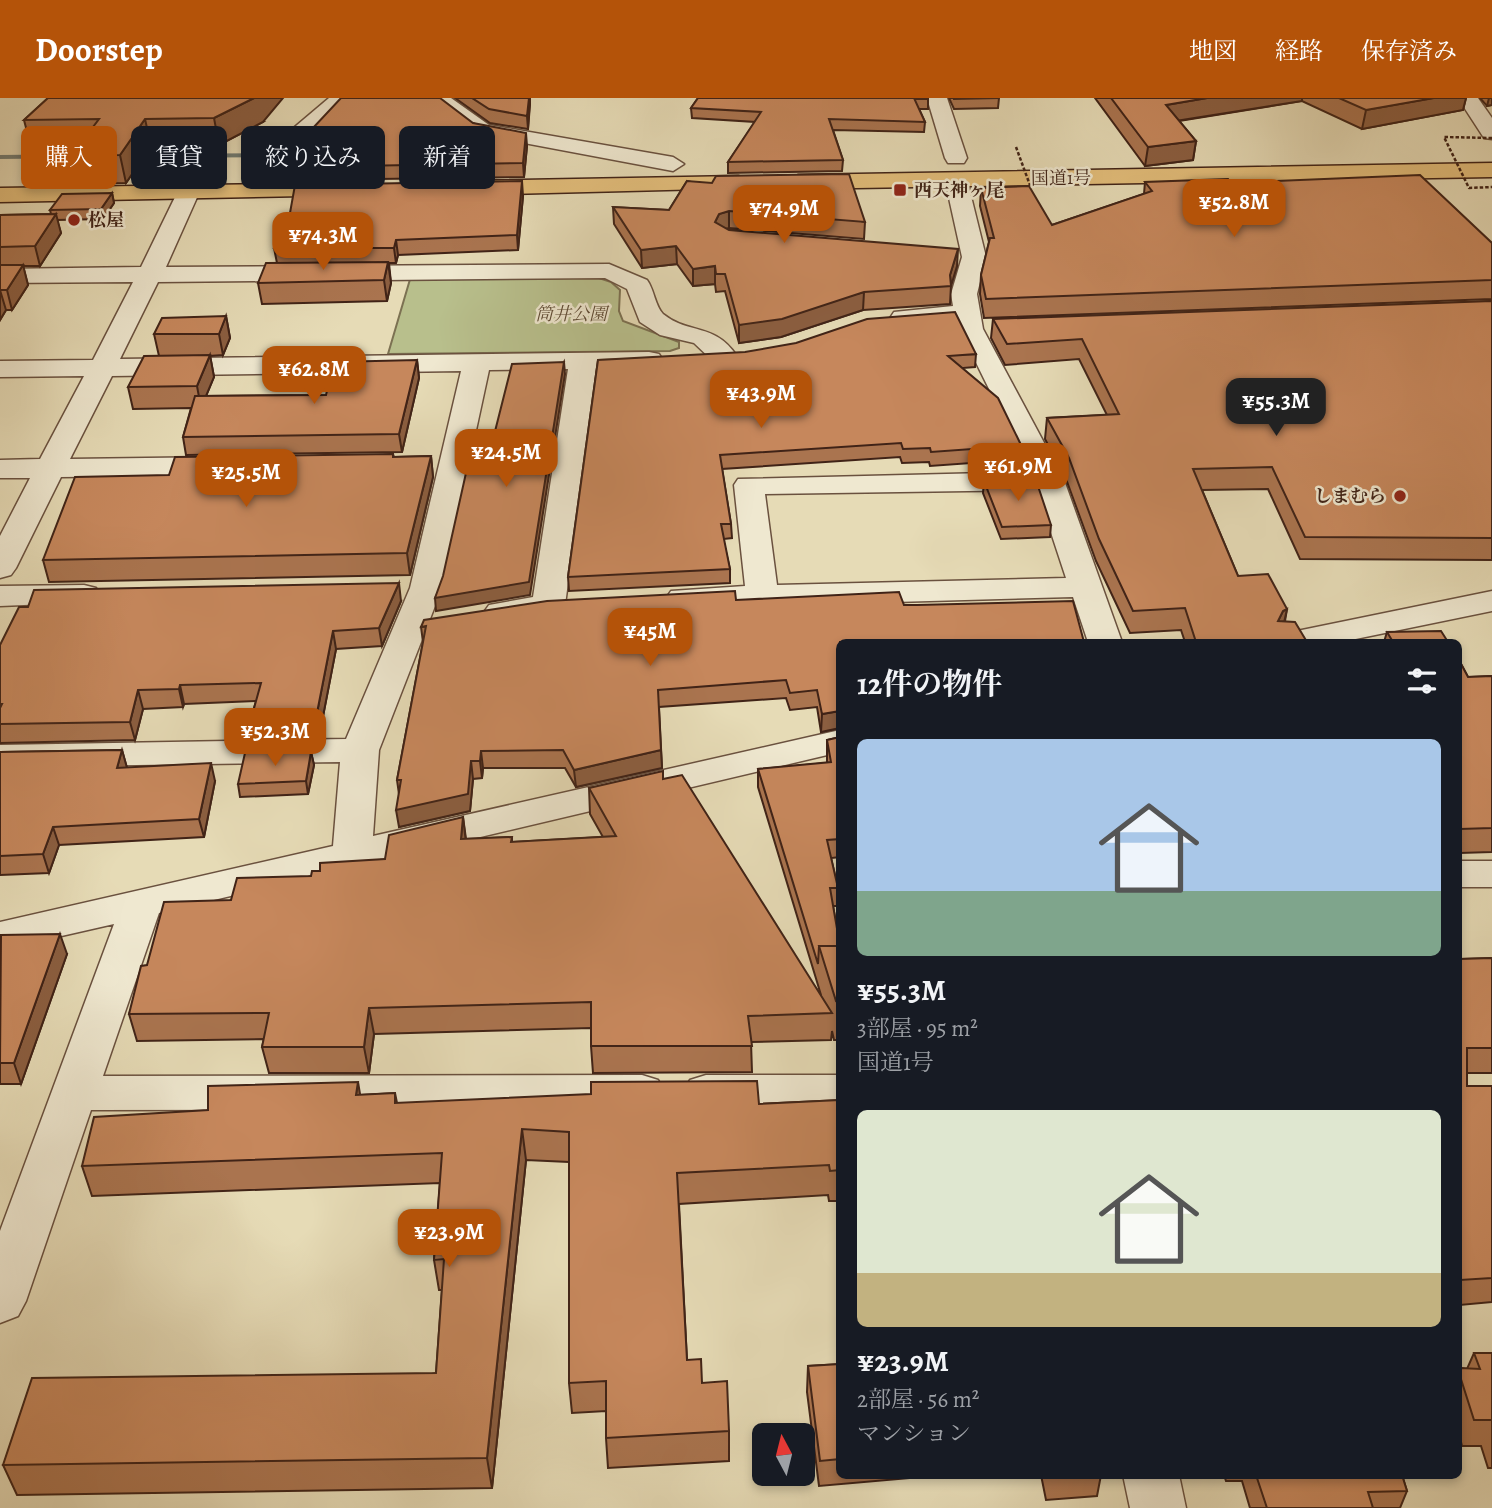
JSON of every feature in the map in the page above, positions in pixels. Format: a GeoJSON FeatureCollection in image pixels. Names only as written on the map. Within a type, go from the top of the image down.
{"type":"FeatureCollection","features":[{"type":"Feature","properties":{"kind":"highway","name":"国道1号"},"geometry":{"type":"LineString","coordinates":[[495,187],[768,183],[956,169],[1492,151]]}},
{"type":"Feature","properties":{"kind":"highway","name":"国道1号"},"geometry":{"type":"LineString","coordinates":[[794,161],[956,169],[1492,170]]}},
{"type":"Feature","properties":{"kind":"highway"},"geometry":{"type":"LineString","coordinates":[[495,166],[740,162]]}},
{"type":"Feature","properties":{"kind":"highway"},"geometry":{"type":"LineString","coordinates":[[0,174],[241,169]]}},
{"type":"Feature","properties":{"kind":"highway"},"geometry":{"type":"LineString","coordinates":[[0,195],[369,190]]}},
{"type":"Feature","properties":{"kind":"street"},"geometry":{"type":"LineString","coordinates":[[309,126],[341,98]]}},
{"type":"Feature","properties":{"kind":"street"},"geometry":{"type":"LineString","coordinates":[[438,98],[483,130],[673,164]]}},
{"type":"Feature","properties":{"kind":"street"},"geometry":{"type":"LineString","coordinates":[[937,98],[956,169],[973,258],[964,294],[1049,480],[1104,639]]}},
{"type":"Feature","properties":{"kind":"street"},"geometry":{"type":"LineString","coordinates":[[1468,98],[1492,135]]}},
{"type":"Feature","properties":{"kind":"street"},"geometry":{"type":"LineString","coordinates":[[0,568],[48,468],[106,367],[188,193]]}},
{"type":"Feature","properties":{"kind":"street"},"geometry":{"type":"LineString","coordinates":[[946,256],[973,258]]}},
{"type":"Feature","properties":{"kind":"street"},"geometry":{"type":"LineString","coordinates":[[0,276],[609,271],[638,285],[649,316],[669,328],[703,337],[736,354],[583,363],[0,369]]}},
{"type":"Feature","properties":{"kind":"street"},"geometry":{"type":"LineString","coordinates":[[876,320],[978,323]]}},
{"type":"Feature","properties":{"kind":"street"},"geometry":{"type":"LineString","coordinates":[[440,622],[412,588],[439,464],[477,362]]}},
{"type":"Feature","properties":{"kind":"street"},"geometry":{"type":"LineString","coordinates":[[352,854],[360,750],[440,622],[561,604],[583,363]]}},
{"type":"Feature","properties":{"kind":"street"},"geometry":{"type":"LineString","coordinates":[[0,470],[257,466]]}},
{"type":"Feature","properties":{"kind":"street"},"geometry":{"type":"LineString","coordinates":[[762,594],[749,485],[1049,480]]}},
{"type":"Feature","properties":{"kind":"street"},"geometry":{"type":"LineString","coordinates":[[655,599],[1086,587]]}},
{"type":"Feature","properties":{"kind":"street"},"geometry":{"type":"LineString","coordinates":[[0,596],[110,594]]}},
{"type":"Feature","properties":{"kind":"street"},"geometry":{"type":"LineString","coordinates":[[1307,639],[1492,601]]}},
{"type":"Feature","properties":{"kind":"street"},"geometry":{"type":"LineString","coordinates":[[0,936],[836,742]]}},
{"type":"Feature","properties":{"kind":"street"},"geometry":{"type":"LineString","coordinates":[[0,756],[360,750]]}},
{"type":"Feature","properties":{"kind":"street"},"geometry":{"type":"LineString","coordinates":[[1462,874],[1492,874]]}},
{"type":"Feature","properties":{"kind":"street"},"geometry":{"type":"LineString","coordinates":[[0,1301],[142,901]]}},
{"type":"Feature","properties":{"kind":"street"},"geometry":{"type":"LineString","coordinates":[[74,1093],[836,1092]]}},
{"type":"Feature","properties":{"kind":"street"},"geometry":{"type":"LineString","coordinates":[[1152,1479],[1157,1508]]}},
{"type":"Feature","properties":{"kind":"path"},"geometry":{"type":"LineString","coordinates":[[1492,135],[1444,137],[1469,188],[1492,187]]}},
{"type":"Feature","properties":{"kind":"path"},"geometry":{"type":"LineString","coordinates":[[1016,148],[1031,188]]}},
{"type":"Feature","properties":{"kind":"green space","name":"筒井公園"},"geometry":{"type":"Polygon","coordinates":[[[411,276],[596,277],[611,282],[620,290],[619,311],[623,321],[679,342],[679,348],[670,351],[388,354],[411,276]]]}},
{"type":"Feature","properties":{"kind":"building"},"geometry":{"type":"Polygon","coordinates":[[[48,98],[254,98],[214,118],[145,119],[140,126],[131,126],[131,139],[120,155],[117,155],[117,126],[94,126],[99,119],[24,120],[48,98]]]}},
{"type":"Feature","properties":{"kind":"building"},"geometry":{"type":"Polygon","coordinates":[[[341,98],[440,98],[473,123],[489,126],[399,126],[399,165],[385,165],[385,126],[315,126],[341,98]]]}},
{"type":"Feature","properties":{"kind":"building"},"geometry":{"type":"Polygon","coordinates":[[[472,98],[529,98],[527,116],[489,109],[472,98]]]}},
{"type":"Feature","properties":{"kind":"building"},"geometry":{"type":"Polygon","coordinates":[[[698,98],[914,98],[925,122],[829,119],[843,160],[728,162],[761,112],[691,108],[698,98]]]}},
{"type":"Feature","properties":{"kind":"building"},"geometry":{"type":"Polygon","coordinates":[[[1111,98],[1207,98],[1166,105],[1196,141],[1148,147],[1111,98]]]}},
{"type":"Feature","properties":{"kind":"building"},"geometry":{"type":"Polygon","coordinates":[[[1339,98],[1434,98],[1366,110],[1339,98]]]}},
{"type":"Feature","properties":{"kind":"building"},"geometry":{"type":"Polygon","coordinates":[[[495,127],[526,133],[523,163],[495,164],[495,127]]]}},
{"type":"Feature","properties":{"kind":"building"},"geometry":{"type":"Polygon","coordinates":[[[849,174],[865,222],[729,211],[719,214],[715,222],[729,230],[958,249],[950,275],[951,286],[864,292],[782,319],[739,325],[725,274],[716,274],[715,266],[693,269],[676,246],[641,250],[613,207],[669,210],[687,181],[712,183],[716,176],[849,174]]]}},
{"type":"Feature","properties":{"kind":"building"},"geometry":{"type":"Polygon","coordinates":[[[1420,175],[1492,243],[1492,280],[986,299],[981,275],[990,238],[994,238],[981,188],[1029,186],[1052,225],[1152,191],[1145,182],[1228,179],[1231,183],[1420,175]]]}},
{"type":"Feature","properties":{"kind":"building"},"geometry":{"type":"Polygon","coordinates":[[[495,181],[522,181],[517,235],[396,240],[394,248],[274,248],[290,213],[294,189],[385,189],[385,183],[399,183],[399,189],[495,189],[495,181]]]}},
{"type":"Feature","properties":{"kind":"building"},"geometry":{"type":"Polygon","coordinates":[[[112,193],[101,209],[50,210],[62,194],[112,193]]]}},
{"type":"Feature","properties":{"kind":"building"},"geometry":{"type":"Polygon","coordinates":[[[56,214],[35,246],[0,247],[0,215],[56,214]]]}},
{"type":"Feature","properties":{"kind":"building"},"geometry":{"type":"Polygon","coordinates":[[[388,262],[384,280],[258,283],[266,263],[388,262]]]}},
{"type":"Feature","properties":{"kind":"building"},"geometry":{"type":"Polygon","coordinates":[[[0,265],[23,265],[7,290],[0,290],[0,265]]]}},
{"type":"Feature","properties":{"kind":"building"},"geometry":{"type":"Polygon","coordinates":[[[1492,301],[1492,538],[1305,537],[1272,467],[1193,469],[1238,576],[1268,574],[1287,609],[1278,621],[1295,622],[1305,639],[1195,639],[1185,608],[1133,611],[1099,539],[1069,458],[1047,418],[1119,414],[1082,339],[1007,344],[993,319],[1492,301]]]}},
{"type":"Feature","properties":{"kind":"building"},"geometry":{"type":"Polygon","coordinates":[[[955,312],[976,354],[948,356],[998,398],[1026,455],[975,456],[972,449],[931,452],[930,448],[903,449],[901,443],[720,455],[731,524],[721,524],[730,569],[568,577],[598,360],[745,352],[796,343],[867,319],[955,312]]]}},
{"type":"Feature","properties":{"kind":"building"},"geometry":{"type":"Polygon","coordinates":[[[226,316],[219,334],[154,334],[162,318],[226,316]]]}},
{"type":"Feature","properties":{"kind":"building"},"geometry":{"type":"Polygon","coordinates":[[[210,355],[197,386],[128,387],[144,356],[210,355]]]}},
{"type":"Feature","properties":{"kind":"building"},"geometry":{"type":"Polygon","coordinates":[[[417,360],[399,434],[183,437],[195,396],[326,395],[334,362],[417,360]]]}},
{"type":"Feature","properties":{"kind":"building"},"geometry":{"type":"Polygon","coordinates":[[[564,362],[529,582],[435,598],[443,576],[468,464],[487,463],[512,364],[564,362]]]}},
{"type":"Feature","properties":{"kind":"building"},"geometry":{"type":"Polygon","coordinates":[[[393,454],[393,457],[431,456],[407,553],[43,560],[75,477],[169,475],[175,457],[393,454]]]}},
{"type":"Feature","properties":{"kind":"building"},"geometry":{"type":"Polygon","coordinates":[[[1036,480],[1051,525],[1002,527],[984,481],[1036,480]]]}},
{"type":"Feature","properties":{"kind":"building"},"geometry":{"type":"Polygon","coordinates":[[[399,583],[379,628],[333,631],[316,718],[251,719],[261,683],[180,685],[179,689],[138,690],[130,722],[0,724],[0,645],[19,607],[28,607],[34,590],[399,583]]]}},
{"type":"Feature","properties":{"kind":"building"},"geometry":{"type":"Polygon","coordinates":[[[735,591],[736,600],[899,592],[904,605],[1073,601],[1083,639],[836,639],[836,712],[822,714],[817,690],[790,693],[786,680],[658,690],[661,750],[574,770],[563,750],[481,751],[480,761],[471,761],[468,794],[396,810],[401,780],[397,780],[426,626],[421,627],[424,620],[547,601],[735,591]]]}},
{"type":"Feature","properties":{"kind":"building"},"geometry":{"type":"Polygon","coordinates":[[[1441,631],[1446,639],[1391,639],[1387,632],[1441,631]]]}},
{"type":"Feature","properties":{"kind":"building"},"geometry":{"type":"Polygon","coordinates":[[[1462,666],[1468,677],[1492,676],[1492,828],[1462,829],[1462,666]]]}},
{"type":"Feature","properties":{"kind":"building"},"geometry":{"type":"Polygon","coordinates":[[[836,738],[836,839],[827,840],[836,879],[836,888],[830,888],[836,923],[836,946],[819,946],[818,964],[758,769],[831,762],[827,740],[836,738]]]}},
{"type":"Feature","properties":{"kind":"building"},"geometry":{"type":"Polygon","coordinates":[[[122,750],[117,768],[211,763],[199,819],[53,827],[43,854],[0,856],[0,752],[122,750]]]}},
{"type":"Feature","properties":{"kind":"building"},"geometry":{"type":"Polygon","coordinates":[[[311,752],[306,781],[238,784],[245,753],[311,752]]]}},
{"type":"Feature","properties":{"kind":"building"},"geometry":{"type":"Polygon","coordinates":[[[663,771],[663,779],[682,775],[832,1013],[748,1016],[752,1046],[591,1046],[591,1002],[369,1008],[364,1047],[262,1047],[269,1013],[129,1014],[141,966],[147,965],[164,902],[231,900],[237,878],[311,876],[312,871],[320,871],[320,863],[385,859],[389,835],[463,817],[461,839],[512,837],[511,842],[616,836],[589,788],[663,771]]]}},
{"type":"Feature","properties":{"kind":"building"},"geometry":{"type":"Polygon","coordinates":[[[60,934],[14,1063],[0,1063],[1,935],[60,934]]]}},
{"type":"Feature","properties":{"kind":"building"},"geometry":{"type":"Polygon","coordinates":[[[819,946],[836,946],[836,1001],[819,946]]]}},
{"type":"Feature","properties":{"kind":"building"},"geometry":{"type":"Polygon","coordinates":[[[1492,958],[1492,1048],[1467,1048],[1467,1086],[1492,1086],[1492,1278],[1462,1280],[1462,959],[1492,958]]]}},
{"type":"Feature","properties":{"kind":"building"},"geometry":{"type":"Polygon","coordinates":[[[757,1081],[759,1104],[836,1100],[836,1170],[830,1171],[829,1165],[677,1173],[687,1360],[701,1359],[702,1383],[727,1381],[729,1431],[606,1438],[606,1381],[569,1383],[569,1132],[522,1129],[487,1458],[3,1465],[32,1378],[436,1373],[444,1259],[434,1260],[442,1153],[82,1166],[94,1117],[208,1110],[208,1086],[358,1082],[356,1095],[395,1093],[395,1103],[591,1094],[591,1082],[757,1081]]]}},
{"type":"Feature","properties":{"kind":"building"},"geometry":{"type":"Polygon","coordinates":[[[1474,1353],[1492,1353],[1492,1420],[1474,1420],[1462,1382],[1462,1368],[1480,1369],[1474,1353]]]}},
{"type":"Feature","properties":{"kind":"building"},"geometry":{"type":"Polygon","coordinates":[[[836,1364],[836,1459],[820,1461],[808,1366],[836,1364]]]}},
{"type":"Feature","properties":{"kind":"building"},"geometry":{"type":"Polygon","coordinates":[[[1257,1479],[1403,1479],[1407,1491],[1368,1492],[1373,1508],[1267,1508],[1257,1479]]]}},
{"type":"Feature","properties":{"kind":"waterway"},"geometry":{"type":"LineString","coordinates":[[127,156],[288,155],[352,98]]}},
{"type":"Feature","properties":{"kind":"waterway"},"geometry":{"type":"LineString","coordinates":[[0,157],[21,157]]}},
{"type":"Feature","properties":{"kind":"place","name":"西天神ヶ尾"},"geometry":{"type":"Point","coordinates":[900,190]}},
{"type":"Feature","properties":{"kind":"place","name":"松屋"},"geometry":{"type":"Point","coordinates":[74,220]}},
{"type":"Feature","properties":{"kind":"place","name":"しまむら"},"geometry":{"type":"Point","coordinates":[1400,496]}}]}
